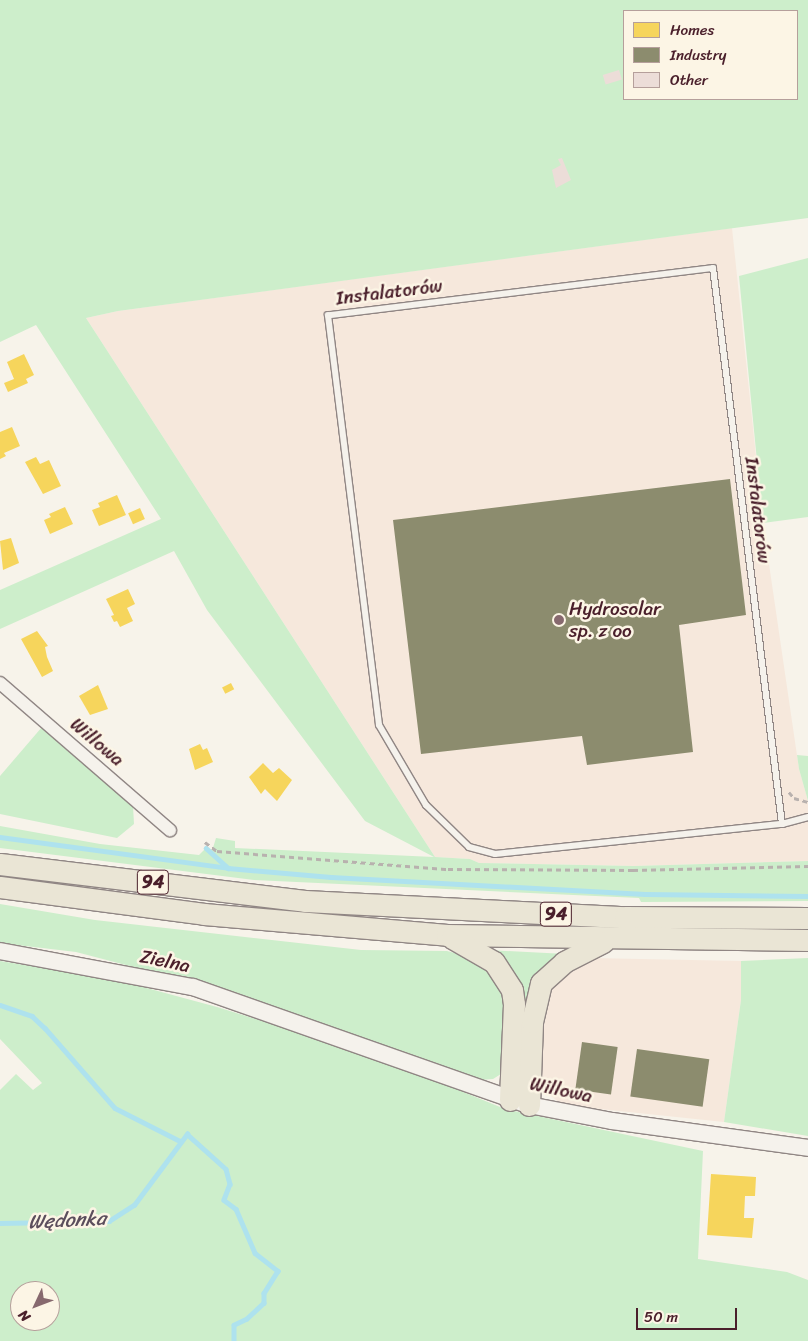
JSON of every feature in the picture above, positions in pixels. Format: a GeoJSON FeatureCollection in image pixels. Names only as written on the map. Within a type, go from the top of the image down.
{"type":"FeatureCollection","features":[{"type":"Feature","properties":{"kind":"highway","name":"94"},"geometry":{"type":"LineString","coordinates":[[0,864],[305,900],[625,917],[808,918]]}},
{"type":"Feature","properties":{"kind":"highway","name":"94"},"geometry":{"type":"LineString","coordinates":[[0,887],[204,914],[447,935],[608,940],[808,940]]}},
{"type":"Feature","properties":{"kind":"highway"},"geometry":{"type":"LineString","coordinates":[[447,935],[494,962],[503,972],[512,990],[519,1102]]}},
{"type":"Feature","properties":{"kind":"highway"},"geometry":{"type":"LineString","coordinates":[[519,1102],[532,1022],[541,984],[564,962],[608,940]]}},
{"type":"Feature","properties":{"kind":"street","name":"Willowa"},"geometry":{"type":"LineString","coordinates":[[0,683],[170,830]]}},
{"type":"Feature","properties":{"kind":"street","name":"Zielna"},"geometry":{"type":"LineString","coordinates":[[0,951],[193,987],[317,1028]]}},
{"type":"Feature","properties":{"kind":"street","name":"Willowa"},"geometry":{"type":"LineString","coordinates":[[317,1028],[519,1102],[612,1121],[808,1148]]}},
{"type":"Feature","properties":{"kind":"lane","name":"Instalatorów"},"geometry":{"type":"LineString","coordinates":[[782,824],[713,268],[328,315],[379,725],[426,805],[469,847],[495,854],[782,824],[808,816]]}},
{"type":"Feature","properties":{"kind":"path"},"geometry":{"type":"LineString","coordinates":[[206,842],[217,851],[448,868],[634,870],[808,866]]}},
{"type":"Feature","properties":{"kind":"shaded area"},"geometry":{"type":"Polygon","coordinates":[[[732,228],[763,523],[799,769],[808,801],[808,861],[634,866],[479,863],[470,859],[435,857],[86,318],[118,311],[732,228]]]}},
{"type":"Feature","properties":{"kind":"shaded area"},"geometry":{"type":"Polygon","coordinates":[[[591,958],[741,961],[741,1000],[724,1122],[562,1105],[539,1086],[536,1064],[546,987],[566,967],[591,958]]]}},
{"type":"Feature","properties":{"kind":"green space"},"geometry":{"type":"Polygon","coordinates":[[[0,0],[808,0],[808,218],[118,311],[86,318],[435,857],[470,859],[479,863],[634,866],[808,861],[808,901],[641,902],[639,898],[254,880],[0,848],[0,826],[100,844],[199,855],[207,847],[212,851],[216,838],[235,841],[235,848],[434,857],[365,821],[207,610],[174,551],[0,629],[0,590],[161,519],[36,325],[0,342],[0,0]]]}},
{"type":"Feature","properties":{"kind":"green space"},"geometry":{"type":"Polygon","coordinates":[[[808,258],[808,517],[763,523],[739,276],[808,258]]]}},
{"type":"Feature","properties":{"kind":"green space"},"geometry":{"type":"Polygon","coordinates":[[[42,727],[133,806],[134,824],[117,838],[0,814],[0,776],[42,727]]]}},
{"type":"Feature","properties":{"kind":"green space"},"geometry":{"type":"Polygon","coordinates":[[[797,755],[808,756],[808,801],[799,769],[797,755]]]}},
{"type":"Feature","properties":{"kind":"green space"},"geometry":{"type":"Polygon","coordinates":[[[0,904],[95,920],[361,950],[447,951],[477,959],[502,982],[509,1027],[501,1074],[493,1079],[479,1080],[214,988],[76,952],[0,943],[0,904]]]}},
{"type":"Feature","properties":{"kind":"green space"},"geometry":{"type":"Polygon","coordinates":[[[487,950],[566,954],[553,963],[525,1075],[519,1006],[487,950]]]}},
{"type":"Feature","properties":{"kind":"green space"},"geometry":{"type":"Polygon","coordinates":[[[808,958],[808,1136],[724,1122],[741,1000],[741,961],[808,958]]]}},
{"type":"Feature","properties":{"kind":"green space"},"geometry":{"type":"Polygon","coordinates":[[[0,961],[117,980],[217,1007],[375,1056],[505,1109],[703,1151],[698,1259],[787,1272],[808,1280],[808,1341],[0,1341],[0,1090],[16,1074],[33,1090],[42,1083],[0,1039],[0,961]]]}},
{"type":"Feature","properties":{"kind":"building: Homes"},"geometry":{"type":"Polygon","coordinates":[[[24,354],[34,375],[26,379],[28,383],[8,392],[4,383],[14,379],[7,362],[24,354]]]}},
{"type":"Feature","properties":{"kind":"building: Homes"},"geometry":{"type":"Polygon","coordinates":[[[12,427],[20,446],[4,453],[6,456],[0,459],[0,432],[12,427]]]}},
{"type":"Feature","properties":{"kind":"building: Homes"},"geometry":{"type":"Polygon","coordinates":[[[36,457],[40,464],[49,460],[61,486],[43,494],[25,462],[36,457]]]}},
{"type":"Feature","properties":{"kind":"building: Homes"},"geometry":{"type":"Polygon","coordinates":[[[117,495],[126,515],[99,526],[92,510],[100,507],[98,503],[117,495]]]}},
{"type":"Feature","properties":{"kind":"building: Homes"},"geometry":{"type":"Polygon","coordinates":[[[65,507],[73,524],[50,534],[44,520],[51,517],[49,514],[65,507]]]}},
{"type":"Feature","properties":{"kind":"building: Homes"},"geometry":{"type":"Polygon","coordinates":[[[140,508],[145,519],[133,524],[128,513],[140,508]]]}},
{"type":"Feature","properties":{"kind":"building: Homes"},"geometry":{"type":"Polygon","coordinates":[[[11,538],[19,563],[3,570],[0,541],[11,538]]]}},
{"type":"Feature","properties":{"kind":"building: Homes"},"geometry":{"type":"Polygon","coordinates":[[[128,589],[135,604],[127,608],[133,621],[120,627],[111,616],[114,615],[106,599],[128,589]]]}},
{"type":"Feature","properties":{"kind":"building: Homes"},"geometry":{"type":"Polygon","coordinates":[[[37,631],[48,646],[45,647],[47,657],[53,671],[42,677],[21,639],[37,631]]]}},
{"type":"Feature","properties":{"kind":"building: Homes"},"geometry":{"type":"Polygon","coordinates":[[[231,683],[234,689],[225,694],[222,688],[231,683]]]}},
{"type":"Feature","properties":{"kind":"building: Homes"},"geometry":{"type":"Polygon","coordinates":[[[98,685],[108,709],[90,715],[79,696],[98,685]]]}},
{"type":"Feature","properties":{"kind":"building: Homes"},"geometry":{"type":"Polygon","coordinates":[[[200,744],[203,750],[207,748],[213,762],[195,770],[189,749],[200,744]]]}},
{"type":"Feature","properties":{"kind":"building: Homes"},"geometry":{"type":"Polygon","coordinates":[[[263,763],[273,773],[279,768],[292,780],[277,801],[265,789],[261,794],[249,777],[263,763]]]}},
{"type":"Feature","properties":{"kind":"building: Homes"},"geometry":{"type":"Polygon","coordinates":[[[711,1174],[756,1177],[755,1196],[745,1196],[744,1218],[754,1218],[752,1238],[707,1235],[711,1174]]]}},
{"type":"Feature","properties":{"kind":"building: Industry","name":"Hydrosolar sp. z oo"},"geometry":{"type":"Polygon","coordinates":[[[730,479],[746,615],[679,625],[693,752],[587,765],[582,736],[421,754],[393,520],[730,479]]]}},
{"type":"Feature","properties":{"kind":"building: Industry"},"geometry":{"type":"Polygon","coordinates":[[[582,1042],[618,1047],[611,1095],[575,1090],[582,1042]]]}},
{"type":"Feature","properties":{"kind":"building: Industry"},"geometry":{"type":"Polygon","coordinates":[[[637,1049],[709,1059],[703,1107],[630,1097],[637,1049]]]}},
{"type":"Feature","properties":{"kind":"building: Other"},"geometry":{"type":"Polygon","coordinates":[[[619,70],[622,80],[606,85],[603,75],[619,70]]]}},
{"type":"Feature","properties":{"kind":"building: Other"},"geometry":{"type":"Polygon","coordinates":[[[562,158],[571,180],[556,188],[552,170],[561,165],[558,159],[562,158]]]}},
{"type":"Feature","properties":{"kind":"waterway"},"geometry":{"type":"LineString","coordinates":[[0,837],[228,868],[331,877],[645,894],[808,896]]}},
{"type":"Feature","properties":{"kind":"waterway"},"geometry":{"type":"LineString","coordinates":[[206,848],[228,868]]}},
{"type":"Feature","properties":{"kind":"waterway"},"geometry":{"type":"LineString","coordinates":[[0,1005],[32,1016],[45,1028],[115,1108],[180,1141]]}},
{"type":"Feature","properties":{"kind":"waterway","name":"Wędonka"},"geometry":{"type":"LineString","coordinates":[[0,1223],[109,1221],[134,1205],[187,1134],[226,1169],[230,1184],[224,1200],[236,1209],[255,1253],[278,1271],[264,1293],[264,1303],[247,1319],[234,1325],[234,1341]]}},
{"type":"Feature","properties":{"kind":"place","name":"Hydrosolar sp. z oo"},"geometry":{"type":"Point","coordinates":[559,620]}}]}
